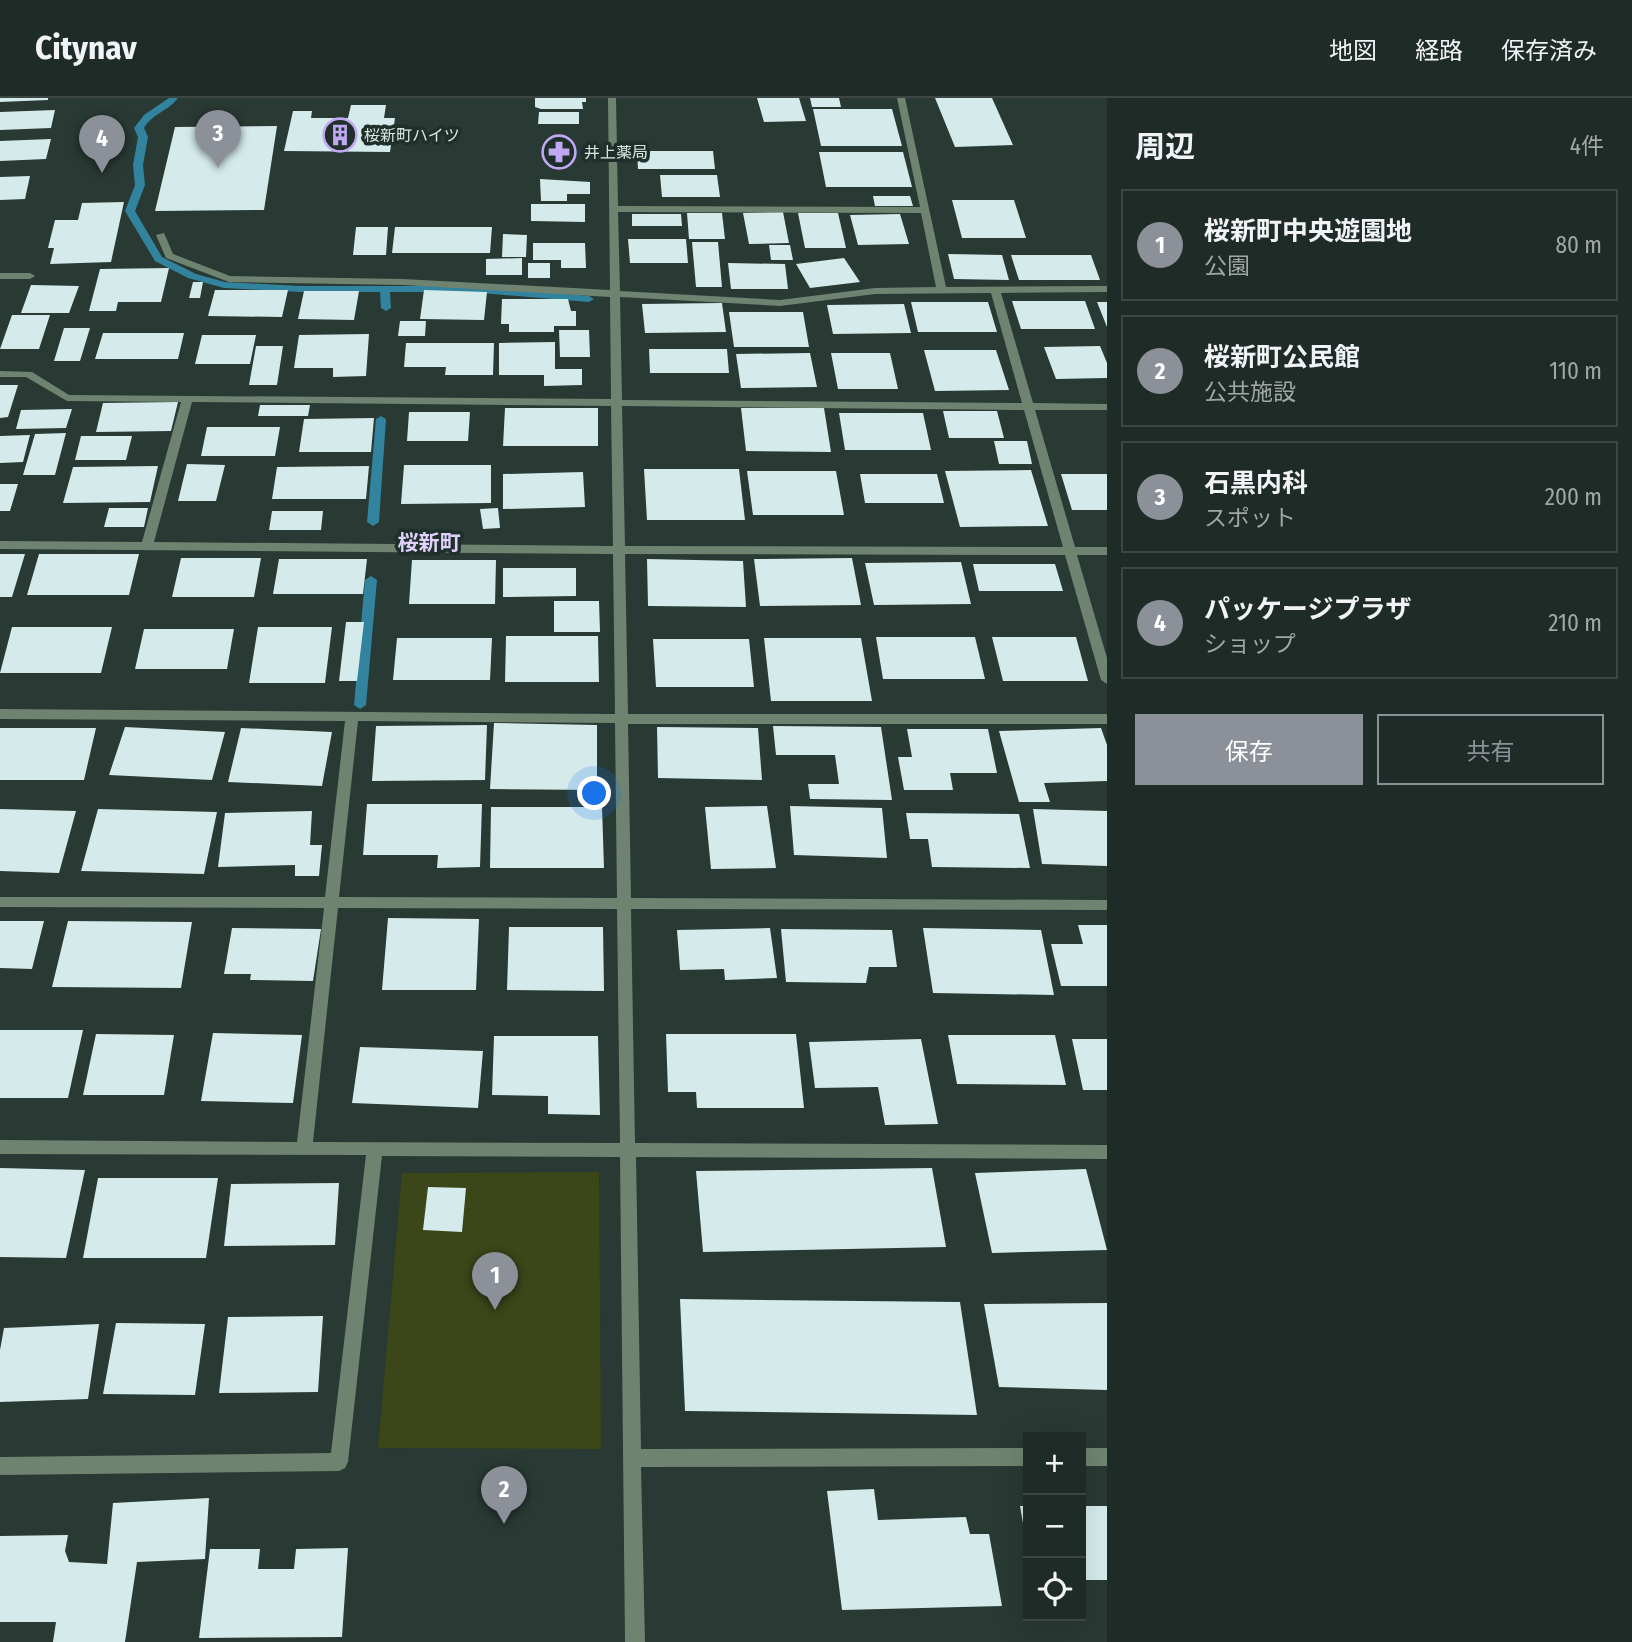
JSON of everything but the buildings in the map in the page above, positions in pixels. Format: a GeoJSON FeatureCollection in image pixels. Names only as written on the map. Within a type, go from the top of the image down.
{"type":"FeatureCollection","features":[{"type":"Feature","properties":{"kind":"street"},"geometry":{"type":"LineString","coordinates":[[612,98],[635,1642]]}},
{"type":"Feature","properties":{"kind":"street"},"geometry":{"type":"LineString","coordinates":[[901,98],[942,290]]}},
{"type":"Feature","properties":{"kind":"street"},"geometry":{"type":"LineString","coordinates":[[614,209],[925,210]]}},
{"type":"Feature","properties":{"kind":"street"},"geometry":{"type":"LineString","coordinates":[[160,235],[169,256],[229,279],[403,282],[780,303],[876,291],[1107,289]]}},
{"type":"Feature","properties":{"kind":"street"},"geometry":{"type":"LineString","coordinates":[[0,276],[30,276]]}},
{"type":"Feature","properties":{"kind":"street"},"geometry":{"type":"LineString","coordinates":[[995,290],[1107,680]]}},
{"type":"Feature","properties":{"kind":"street"},"geometry":{"type":"LineString","coordinates":[[0,374],[28,374],[68,398],[1107,407]]}},
{"type":"Feature","properties":{"kind":"street"},"geometry":{"type":"LineString","coordinates":[[147,546],[187,399]]}},
{"type":"Feature","properties":{"kind":"street"},"geometry":{"type":"LineString","coordinates":[[0,545],[1107,551]]}},
{"type":"Feature","properties":{"kind":"street"},"geometry":{"type":"LineString","coordinates":[[0,713],[622,719],[1107,719]]}},
{"type":"Feature","properties":{"kind":"street"},"geometry":{"type":"LineString","coordinates":[[304,1148],[352,717]]}},
{"type":"Feature","properties":{"kind":"street"},"geometry":{"type":"LineString","coordinates":[[0,902],[1107,905]]}},
{"type":"Feature","properties":{"kind":"street"},"geometry":{"type":"LineString","coordinates":[[0,1147],[1107,1152]]}},
{"type":"Feature","properties":{"kind":"street"},"geometry":{"type":"LineString","coordinates":[[0,1466],[339,1462],[375,1148]]}},
{"type":"Feature","properties":{"kind":"street"},"geometry":{"type":"LineString","coordinates":[[632,1458],[1023,1457]]}},
{"type":"Feature","properties":{"kind":"street"},"geometry":{"type":"LineString","coordinates":[[1086,1457],[1107,1457]]}},
{"type":"Feature","properties":{"kind":"green space"},"geometry":{"type":"Polygon","coordinates":[[[599,1172],[601,1449],[378,1448],[402,1173],[599,1172]]]}},
{"type":"Feature","properties":{"kind":"waterway"},"geometry":{"type":"LineString","coordinates":[[174,98],[147,117],[139,128],[143,137],[138,165],[140,185],[130,211],[158,259],[192,276],[224,285],[300,289],[385,289]]}},
{"type":"Feature","properties":{"kind":"waterway"},"geometry":{"type":"LineString","coordinates":[[385,289],[469,289],[589,299]]}},
{"type":"Feature","properties":{"kind":"waterway"},"geometry":{"type":"LineString","coordinates":[[385,289],[386,308]]}},
{"type":"Feature","properties":{"kind":"waterway"},"geometry":{"type":"LineString","coordinates":[[373,522],[381,419]]}},
{"type":"Feature","properties":{"kind":"waterway"},"geometry":{"type":"LineString","coordinates":[[360,705],[371,580]]}},
{"type":"Feature","properties":{"kind":"place","name":"桜新町ハイツ"},"geometry":{"type":"Point","coordinates":[340,135]}},
{"type":"Feature","properties":{"kind":"place","name":"井上薬局"},"geometry":{"type":"Point","coordinates":[559,152]}},
{"type":"Feature","properties":{"kind":"place","name":"石黒内科"},"geometry":{"type":"Point","coordinates":[218,168]}},
{"type":"Feature","properties":{"kind":"place","name":"パッケージプラザ"},"geometry":{"type":"Point","coordinates":[102,173]}},
{"type":"Feature","properties":{"kind":"place","name":"桜新町中央遊園地"},"geometry":{"type":"Point","coordinates":[495,1310]}},
{"type":"Feature","properties":{"kind":"place","name":"桜新町公民館"},"geometry":{"type":"Point","coordinates":[504,1524]}},
{"type":"Feature","properties":{"kind":"district","name":"桜新町"},"geometry":{"type":"Point","coordinates":[429,543]}}]}
